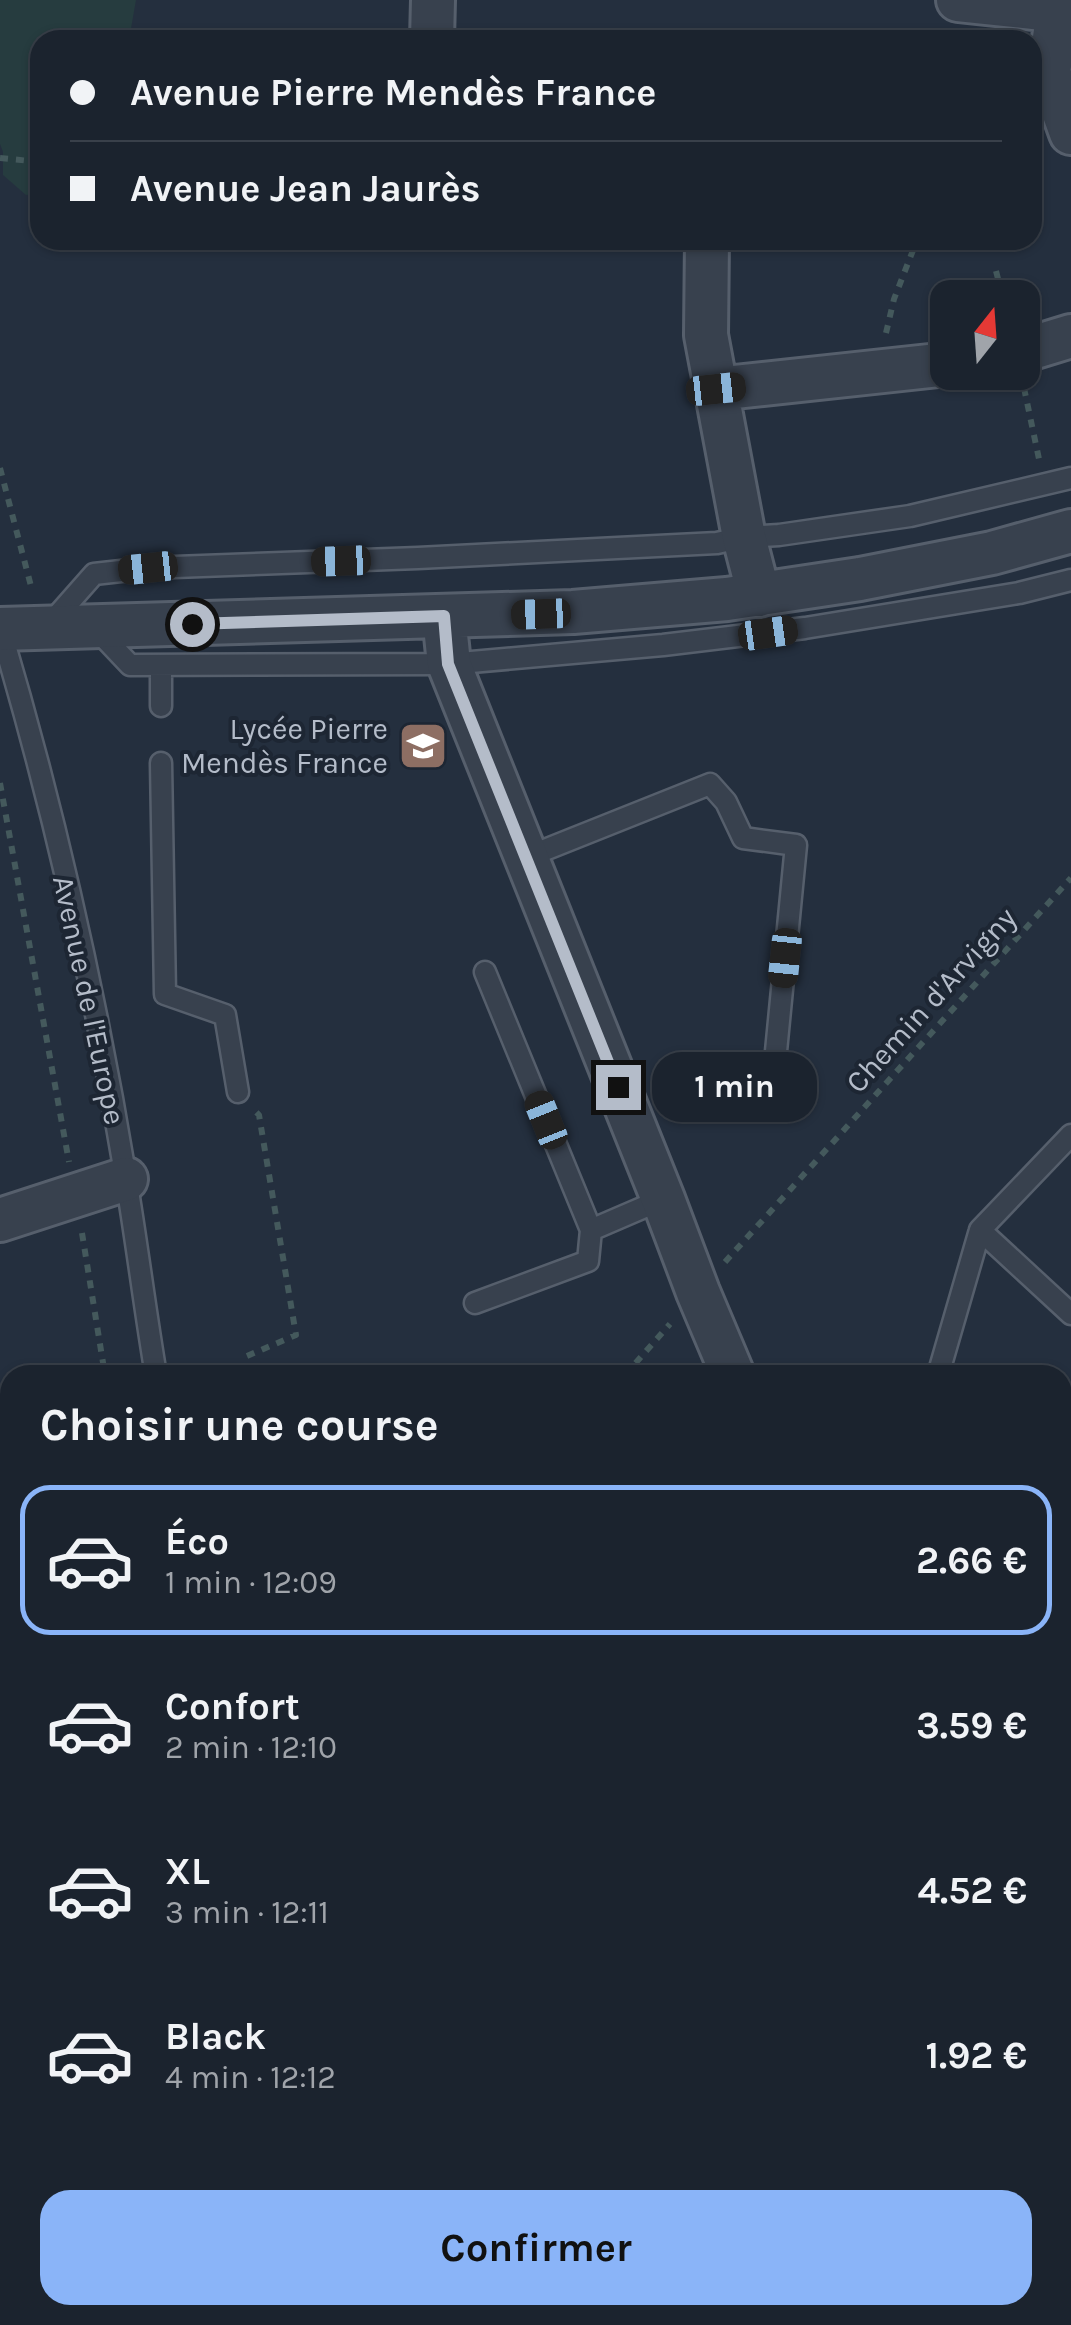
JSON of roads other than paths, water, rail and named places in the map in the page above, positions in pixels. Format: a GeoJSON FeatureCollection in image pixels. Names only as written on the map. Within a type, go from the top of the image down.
{"type":"FeatureCollection","features":[{"type":"Feature","properties":{"kind":"street"},"geometry":{"type":"LineString","coordinates":[[432,30],[433,0]]}},
{"type":"Feature","properties":{"kind":"street"},"geometry":{"type":"LineString","coordinates":[[958,0],[1064,11],[1049,72],[1071,133]]}},
{"type":"Feature","properties":{"kind":"street"},"geometry":{"type":"LineString","coordinates":[[707,250],[706,335],[744,537],[759,595]]}},
{"type":"Feature","properties":{"kind":"street"},"geometry":{"type":"LineString","coordinates":[[1040,345],[1071,336]]}},
{"type":"Feature","properties":{"kind":"street"},"geometry":{"type":"LineString","coordinates":[[716,389],[930,366]]}},
{"type":"Feature","properties":{"kind":"street"},"geometry":{"type":"LineString","coordinates":[[0,628],[42,614],[94,626],[573,612],[759,595],[860,579],[992,553],[1071,531]]}},
{"type":"Feature","properties":{"kind":"street"},"geometry":{"type":"LineString","coordinates":[[444,616],[448,664],[729,1365]]}},
{"type":"Feature","properties":{"kind":"street"},"geometry":{"type":"LineString","coordinates":[[0,1220],[126,1180]]}},
{"type":"Feature","properties":{"kind":"lane"},"geometry":{"type":"LineString","coordinates":[[42,614],[94,574],[148,568],[697,544],[910,516],[1071,478]]}},
{"type":"Feature","properties":{"kind":"lane"},"geometry":{"type":"LineString","coordinates":[[94,626],[130,665],[448,664],[748,636],[1019,593],[1071,580]]}},
{"type":"Feature","properties":{"kind":"lane","name":"Avenue de l'Europe"},"geometry":{"type":"LineString","coordinates":[[0,628],[24,707],[83,956],[126,1180],[154,1365]]}},
{"type":"Feature","properties":{"kind":"lane"},"geometry":{"type":"LineString","coordinates":[[161,664],[161,706]]}},
{"type":"Feature","properties":{"kind":"lane"},"geometry":{"type":"LineString","coordinates":[[162,762],[165,994],[225,1015],[238,1092]]}},
{"type":"Feature","properties":{"kind":"lane"},"geometry":{"type":"LineString","coordinates":[[527,856],[710,784],[726,802],[743,838],[796,844],[774,1072]]}},
{"type":"Feature","properties":{"kind":"lane"},"geometry":{"type":"LineString","coordinates":[[475,1303],[588,1261],[592,1230],[485,972]]}},
{"type":"Feature","properties":{"kind":"lane"},"geometry":{"type":"LineString","coordinates":[[941,1365],[980,1230],[1071,1134]]}},
{"type":"Feature","properties":{"kind":"lane"},"geometry":{"type":"LineString","coordinates":[[592,1230],[664,1199]]}},
{"type":"Feature","properties":{"kind":"lane"},"geometry":{"type":"LineString","coordinates":[[980,1230],[1071,1314]]}},
{"type":"Feature","properties":{"kind":"place","name":"Lycée Pierre Mendès France"},"geometry":{"type":"Point","coordinates":[423,746]}}]}
